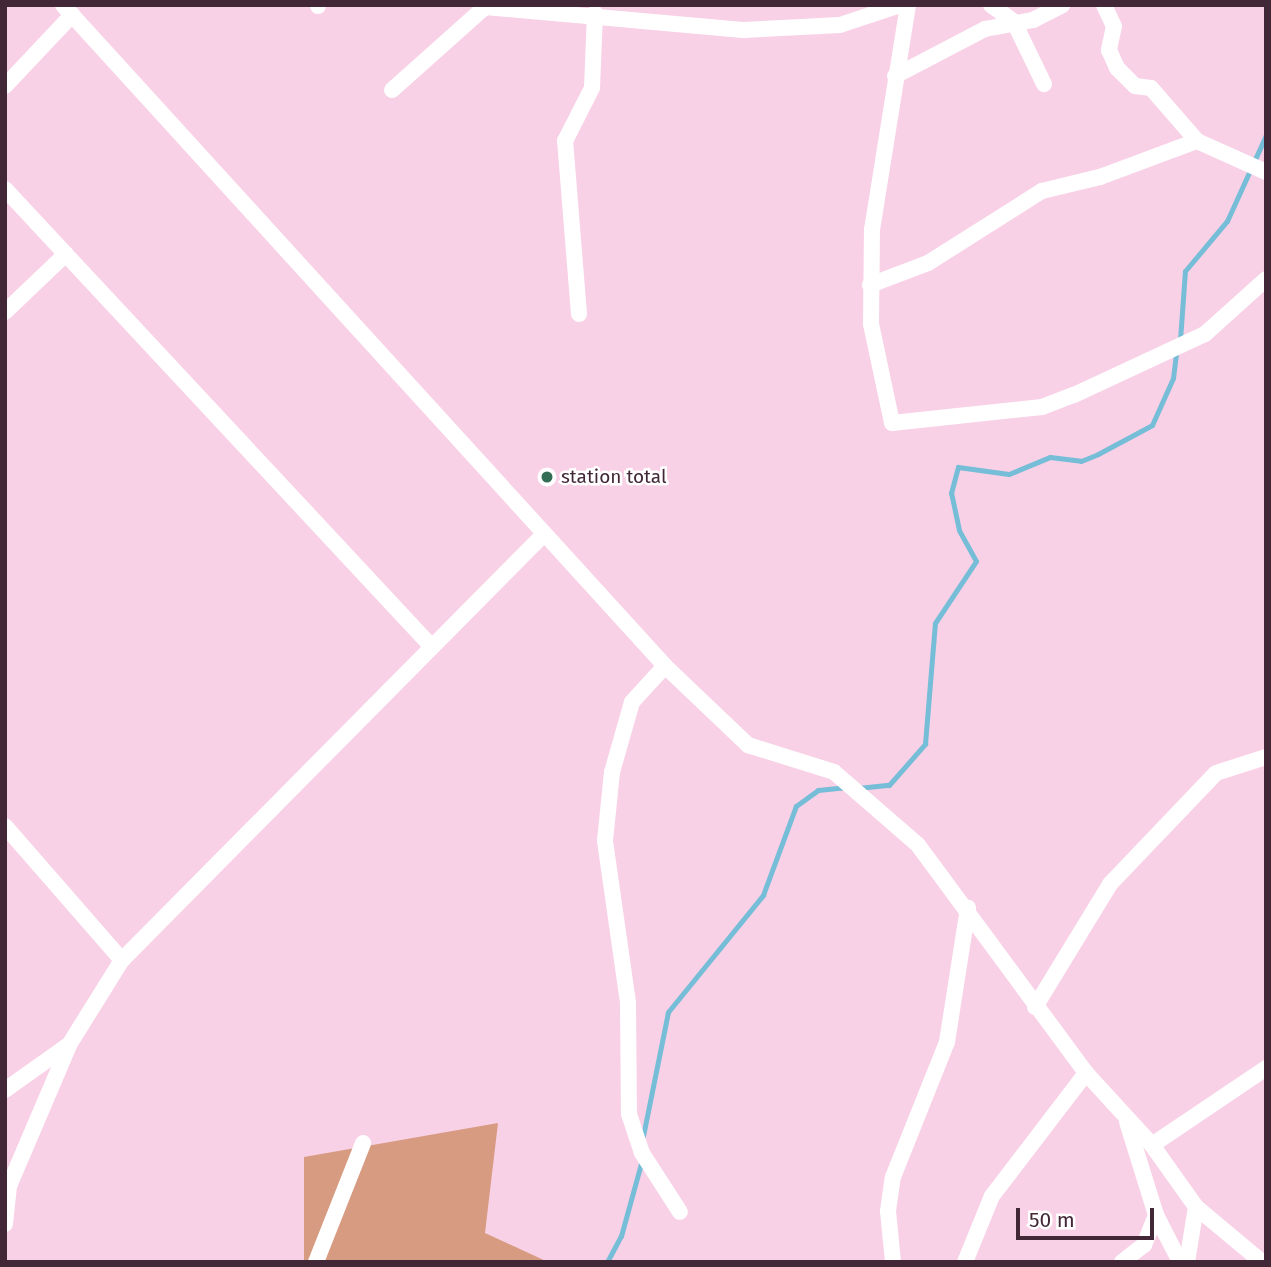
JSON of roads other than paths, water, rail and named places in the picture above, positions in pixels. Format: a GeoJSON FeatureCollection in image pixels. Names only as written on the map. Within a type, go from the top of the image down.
{"type":"FeatureCollection","features":[{"type":"Feature","properties":{"kind":"street"},"geometry":{"type":"LineString","coordinates":[[392,90],[484,6],[573,9],[743,30],[840,25],[901,5]]}},
{"type":"Feature","properties":{"kind":"street"},"geometry":{"type":"LineString","coordinates":[[908,5],[877,167],[870,285],[875,354],[892,423],[1042,407],[1074,396],[1214,328],[1266,279]]}},
{"type":"Feature","properties":{"kind":"street"},"geometry":{"type":"LineString","coordinates":[[991,5],[1014,22],[1044,84]]}},
{"type":"Feature","properties":{"kind":"street"},"geometry":{"type":"LineString","coordinates":[[895,76],[985,29],[1062,5]]}},
{"type":"Feature","properties":{"kind":"street"},"geometry":{"type":"LineString","coordinates":[[1104,5],[1114,26],[1109,50],[1116,68],[1135,86],[1151,88],[1197,141],[1266,172]]}},
{"type":"Feature","properties":{"kind":"street"},"geometry":{"type":"LineString","coordinates":[[5,86],[67,10],[541,537],[665,666],[748,745],[834,772],[918,845],[968,908],[1035,1007],[1086,1073],[1152,1146],[1196,1207],[1262,1262]]}},
{"type":"Feature","properties":{"kind":"street"},"geometry":{"type":"LineString","coordinates":[[579,314],[565,141],[592,88],[595,13]]}},
{"type":"Feature","properties":{"kind":"street"},"geometry":{"type":"LineString","coordinates":[[870,285],[929,263],[1042,191],[1100,177],[1197,141]]}},
{"type":"Feature","properties":{"kind":"street"},"geometry":{"type":"LineString","coordinates":[[5,189],[432,647]]}},
{"type":"Feature","properties":{"kind":"street"},"geometry":{"type":"LineString","coordinates":[[5,312],[66,254]]}},
{"type":"Feature","properties":{"kind":"street"},"geometry":{"type":"LineString","coordinates":[[5,1224],[9,1186],[69,1045],[122,960],[541,537]]}},
{"type":"Feature","properties":{"kind":"street"},"geometry":{"type":"LineString","coordinates":[[665,666],[632,702],[612,772],[605,841],[628,1003],[629,1114],[642,1153],[680,1212]]}},
{"type":"Feature","properties":{"kind":"street"},"geometry":{"type":"LineString","coordinates":[[1035,1007],[1110,884],[1216,773],[1266,757]]}},
{"type":"Feature","properties":{"kind":"street"},"geometry":{"type":"LineString","coordinates":[[5,826],[122,960]]}},
{"type":"Feature","properties":{"kind":"street"},"geometry":{"type":"LineString","coordinates":[[893,1262],[888,1210],[893,1177],[947,1042],[968,908]]}},
{"type":"Feature","properties":{"kind":"street"},"geometry":{"type":"LineString","coordinates":[[5,1090],[69,1045]]}},
{"type":"Feature","properties":{"kind":"street"},"geometry":{"type":"LineString","coordinates":[[1152,1146],[1266,1068]]}},
{"type":"Feature","properties":{"kind":"street"},"geometry":{"type":"LineString","coordinates":[[965,1262],[992,1196],[1086,1073]]}},
{"type":"Feature","properties":{"kind":"street"},"geometry":{"type":"LineString","coordinates":[[1125,1116],[1156,1215],[1180,1262]]}},
{"type":"Feature","properties":{"kind":"street"},"geometry":{"type":"LineString","coordinates":[[316,1262],[363,1143]]}},
{"type":"Feature","properties":{"kind":"street"},"geometry":{"type":"LineString","coordinates":[[1187,1262],[1196,1207]]}},
{"type":"Feature","properties":{"kind":"street"},"geometry":{"type":"LineString","coordinates":[[1122,1262],[1144,1245],[1156,1215]]}},
{"type":"Feature","properties":{"kind":"waterway"},"geometry":{"type":"LineString","coordinates":[[1180,340],[1185,271],[1227,221],[1266,135]]}},
{"type":"Feature","properties":{"kind":"waterway"},"geometry":{"type":"LineString","coordinates":[[858,788],[889,785],[925,744],[935,623],[976,561],[959,530],[951,493],[958,467],[1009,474],[1050,457],[1081,461],[1098,454],[1152,425],[1173,378],[1176,353]]}},
{"type":"Feature","properties":{"kind":"waterway"},"geometry":{"type":"LineString","coordinates":[[643,1136],[668,1012],[763,895],[796,806],[818,790],[845,787]]}},
{"type":"Feature","properties":{"kind":"waterway"},"geometry":{"type":"LineString","coordinates":[[607,1262],[621,1236],[642,1160]]}},
{"type":"Feature","properties":{"kind":"place","name":"station total"},"geometry":{"type":"Point","coordinates":[547,477]}}]}
